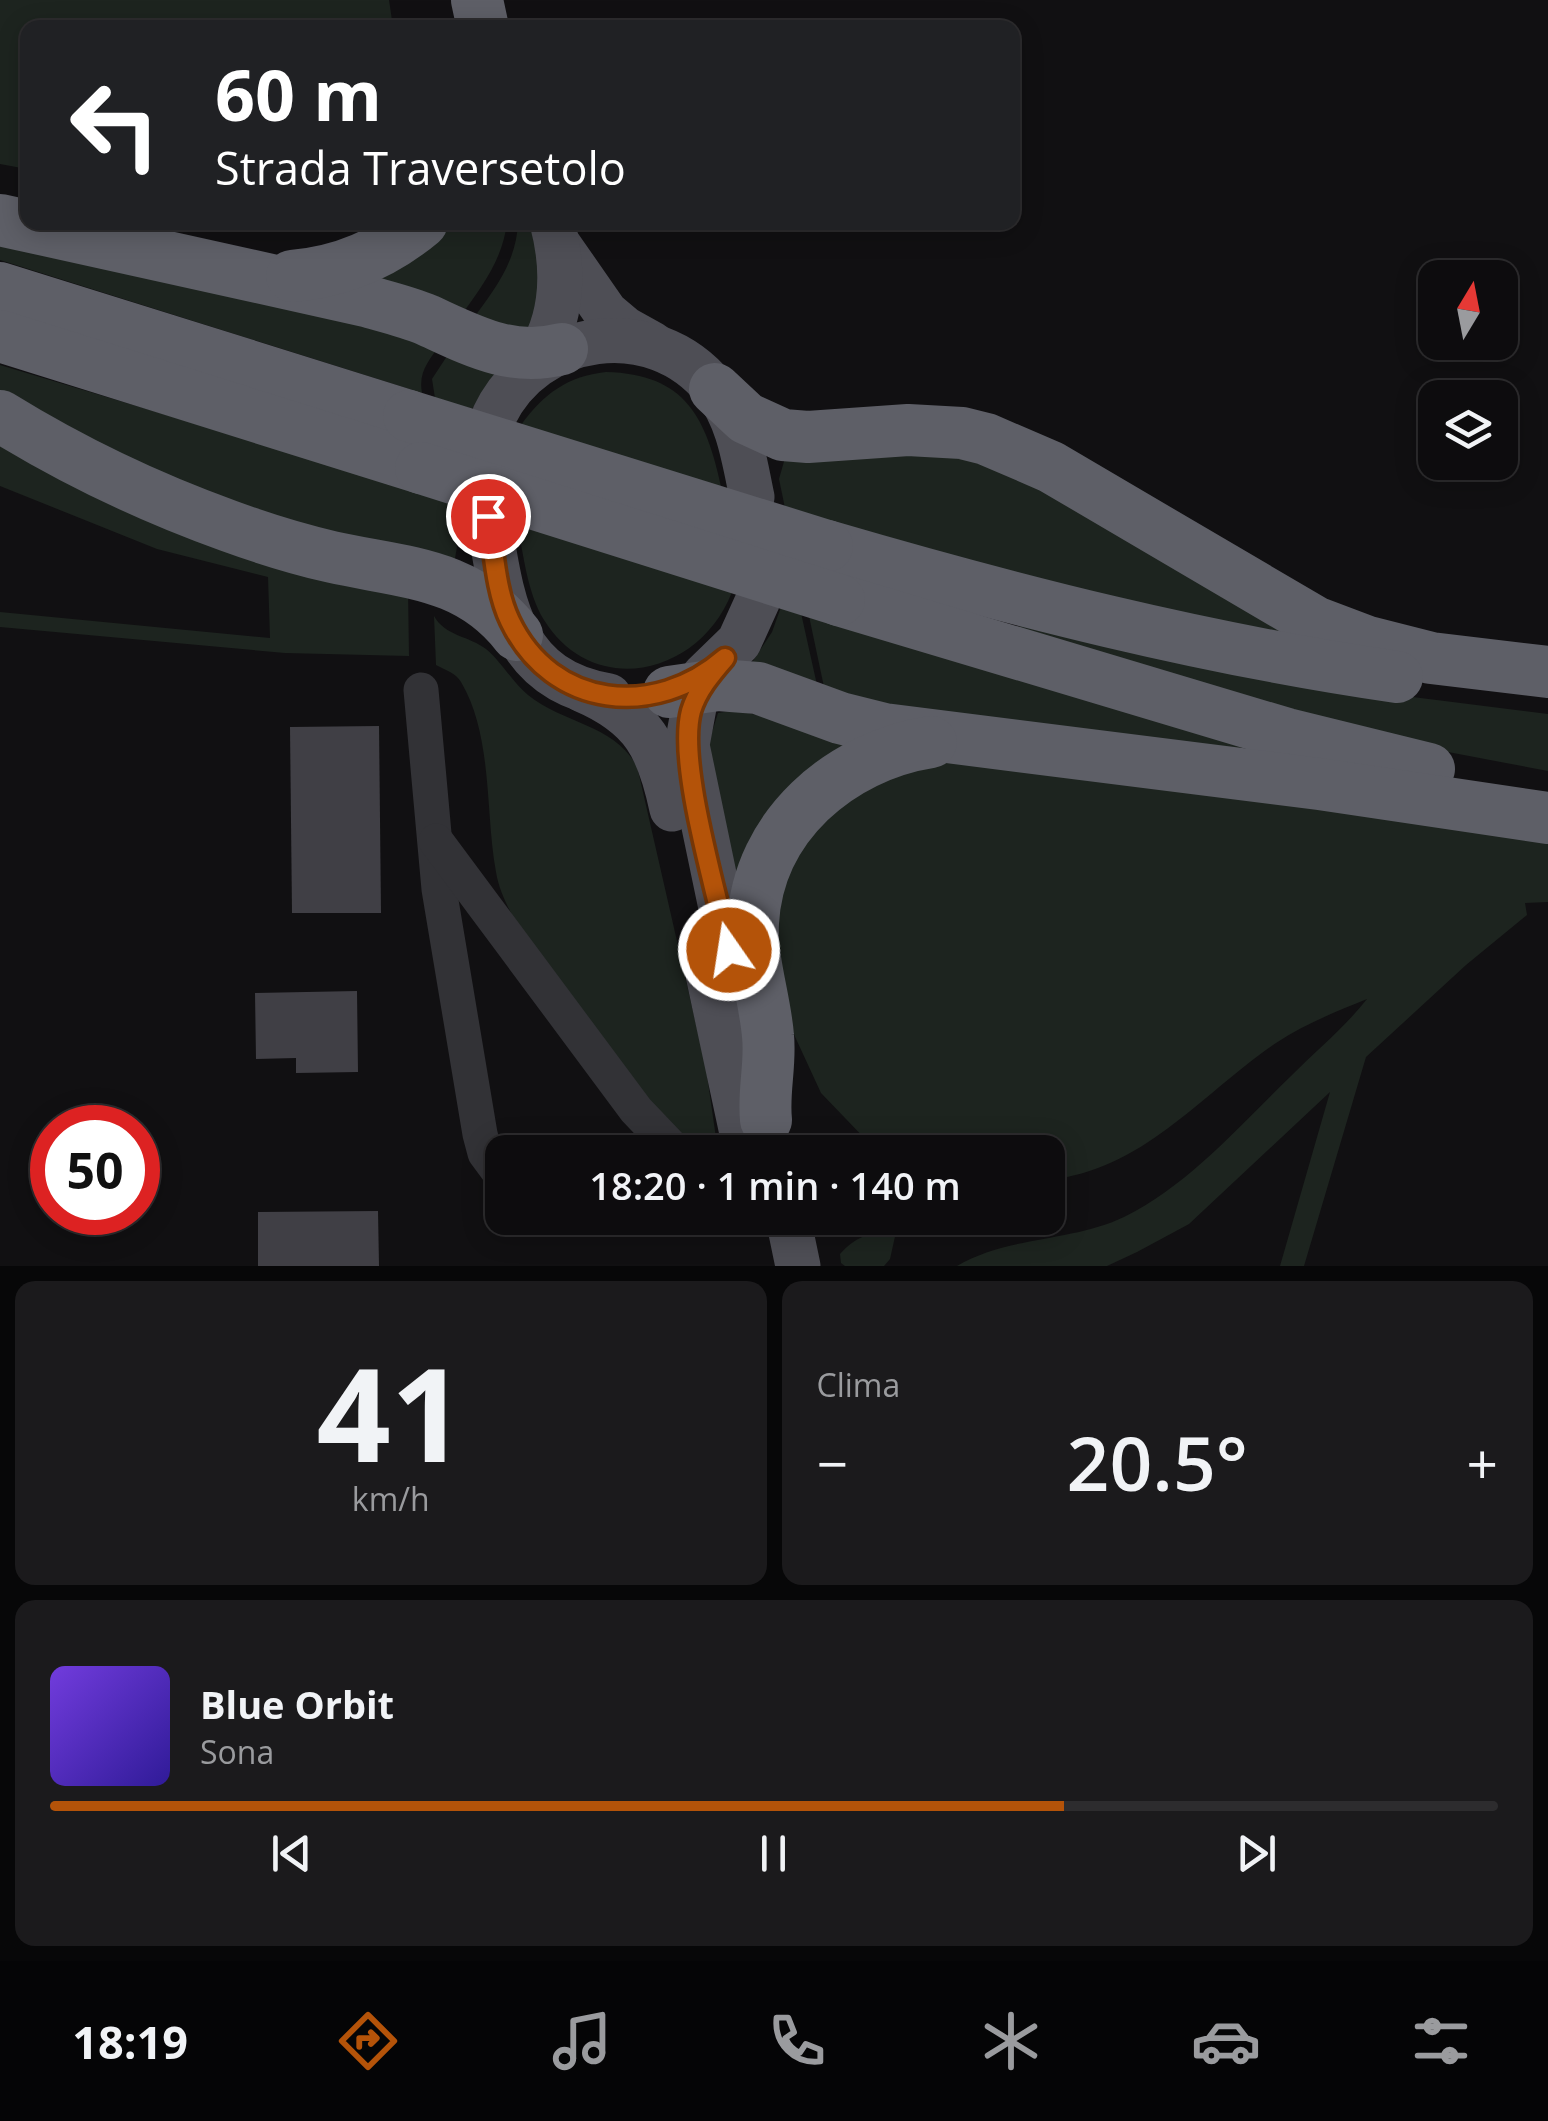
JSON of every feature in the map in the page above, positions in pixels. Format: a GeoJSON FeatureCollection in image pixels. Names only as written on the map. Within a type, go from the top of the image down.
{"type":"FeatureCollection","features":[{"type":"Feature","properties":{"kind":"highway"},"geometry":{"type":"LineString","coordinates":[[46,230],[400,311],[484,347],[543,358]]}},
{"type":"Feature","properties":{"kind":"highway"},"geometry":{"type":"LineString","coordinates":[[238,272],[293,276],[333,270],[387,248],[411,230]]}},
{"type":"Feature","properties":{"kind":"highway"},"geometry":{"type":"LineString","coordinates":[[0,288],[827,546],[1001,596],[1198,644],[1382,675],[1548,694]]}},
{"type":"Feature","properties":{"kind":"highway"},"geometry":{"type":"LineString","coordinates":[[0,336],[839,600],[1304,738],[1452,774],[1548,791]]}},
{"type":"Feature","properties":{"kind":"highway"},"geometry":{"type":"LineString","coordinates":[[716,389],[746,418],[783,434],[808,437],[923,430],[986,439],[1050,467],[1315,622],[1368,642],[1430,658],[1548,672]]}},
{"type":"Feature","properties":{"kind":"highway"},"geometry":{"type":"LineString","coordinates":[[0,416],[97,470],[232,527],[328,556],[450,582],[490,605],[517,636]]}},
{"type":"Feature","properties":{"kind":"highway"},"geometry":{"type":"LineString","coordinates":[[699,679],[758,688],[859,723],[972,742]]}},
{"type":"Feature","properties":{"kind":"highway"},"geometry":{"type":"LineString","coordinates":[[762,1135],[768,1035],[755,959],[753,924],[758,889],[770,856],[806,804],[845,772],[875,757],[914,744],[972,742],[1302,782],[1548,818]]}},
{"type":"Feature","properties":{"kind":"main road"},"geometry":{"type":"LineString","coordinates":[[555,232],[606,313],[625,329],[684,360],[716,389],[736,426],[752,497]]}},
{"type":"Feature","properties":{"kind":"main road"},"geometry":{"type":"LineString","coordinates":[[543,358],[558,308],[555,232]]}},
{"type":"Feature","properties":{"kind":"main road"},"geometry":{"type":"LineString","coordinates":[[494,416],[512,387],[543,358],[604,339],[646,344],[666,351]]}},
{"type":"Feature","properties":{"kind":"main road"},"geometry":{"type":"LineString","coordinates":[[488,516],[501,595],[517,636],[546,668],[632,719],[661,762],[760,1135]]}},
{"type":"Feature","properties":{"kind":"main road"},"geometry":{"type":"LineString","coordinates":[[584,690],[626,698],[699,679],[739,642],[758,600]]}},
{"type":"Feature","properties":{"kind":"main road"},"geometry":{"type":"LineString","coordinates":[[699,679],[691,712],[688,755],[761,1135]]}},
{"type":"Feature","properties":{"kind":"main road"},"geometry":{"type":"LineString","coordinates":[[764,1235],[770,1266]]}},
{"type":"Feature","properties":{"kind":"main road"},"geometry":{"type":"LineString","coordinates":[[792,1235],[798,1266]]}},
{"type":"Feature","properties":{"kind":"lane"},"geometry":{"type":"LineString","coordinates":[[421,690],[433,838],[485,1153]]}},
{"type":"Feature","properties":{"kind":"lane"},"geometry":{"type":"LineString","coordinates":[[433,838],[636,1110],[660,1135]]}},
{"type":"Feature","properties":{"kind":"shaded area"},"geometry":{"type":"Polygon","coordinates":[[[0,0],[389,0],[392,20],[20,20],[20,168],[0,164],[0,0]]]}},
{"type":"Feature","properties":{"kind":"shaded area"},"geometry":{"type":"Polygon","coordinates":[[[436,230],[506,230],[496,261],[460,317],[365,277],[436,230]]]}},
{"type":"Feature","properties":{"kind":"shaded area"},"geometry":{"type":"Polygon","coordinates":[[[517,230],[531,230],[546,284],[532,334],[470,323],[508,264],[517,230]]]}},
{"type":"Feature","properties":{"kind":"shaded area"},"geometry":{"type":"Polygon","coordinates":[[[0,235],[441,344],[423,372],[422,393],[0,260],[0,235]]]}},
{"type":"Feature","properties":{"kind":"shaded area"},"geometry":{"type":"Polygon","coordinates":[[[451,350],[498,369],[472,409],[435,398],[432,379],[451,350]]]}},
{"type":"Feature","properties":{"kind":"shaded area"},"geometry":{"type":"Polygon","coordinates":[[[0,365],[427,493],[447,502],[457,547],[454,564],[273,525],[0,399],[0,365]]]}},
{"type":"Feature","properties":{"kind":"shaded area"},"geometry":{"type":"Polygon","coordinates":[[[606,372],[656,381],[688,404],[708,440],[721,487],[521,425],[558,388],[606,372]]]}},
{"type":"Feature","properties":{"kind":"shaded area"},"geometry":{"type":"Polygon","coordinates":[[[0,435],[408,589],[409,656],[285,653],[0,627],[0,612],[270,638],[268,577],[157,549],[0,486],[0,435]]]}},
{"type":"Feature","properties":{"kind":"shaded area"},"geometry":{"type":"Polygon","coordinates":[[[787,451],[984,453],[1296,637],[1057,585],[785,508],[779,479],[787,451]]]}},
{"type":"Feature","properties":{"kind":"shaded area"},"geometry":{"type":"Polygon","coordinates":[[[517,524],[732,592],[717,620],[696,643],[672,658],[645,667],[617,668],[590,661],[565,645],[538,609],[517,524]]]}},
{"type":"Feature","properties":{"kind":"shaded area"},"geometry":{"type":"Polygon","coordinates":[[[781,607],[801,613],[819,694],[747,670],[772,632],[781,607]]]}},
{"type":"Feature","properties":{"kind":"shaded area"},"geometry":{"type":"Polygon","coordinates":[[[434,616],[444,628],[486,649],[528,695],[615,741],[637,766],[706,1068],[716,1135],[677,1135],[670,1129],[516,922],[496,872],[483,750],[471,703],[459,679],[436,665],[434,616]]]}},
{"type":"Feature","properties":{"kind":"shaded area"},"geometry":{"type":"Polygon","coordinates":[[[809,616],[1285,759],[890,714],[824,687],[809,616]]]}},
{"type":"Feature","properties":{"kind":"shaded area"},"geometry":{"type":"Polygon","coordinates":[[[1021,622],[1349,689],[1548,714],[1548,771],[1406,744],[1018,633],[1021,622]]]}},
{"type":"Feature","properties":{"kind":"shaded area"},"geometry":{"type":"Polygon","coordinates":[[[737,710],[854,740],[739,894],[707,748],[718,713],[737,710]]]}},
{"type":"Feature","properties":{"kind":"shaded area"},"geometry":{"type":"Polygon","coordinates":[[[954,759],[1548,831],[1548,902],[1525,903],[1527,915],[1366,1057],[1304,1266],[1280,1266],[1330,1092],[1189,1224],[1107,1266],[957,1266],[997,1249],[1104,1225],[1148,1203],[1213,1152],[1367,999],[1276,1043],[1143,1146],[1082,1173],[1065,1176],[1065,1135],[861,1135],[821,1093],[791,1028],[777,982],[779,873],[844,790],[954,759]]]}},
{"type":"Feature","properties":{"kind":"shaded area"},"geometry":{"type":"Polygon","coordinates":[[[895,1235],[890,1259],[884,1266],[845,1266],[840,1254],[858,1239],[895,1235]]]}},
{"type":"Feature","properties":{"kind":"building"},"geometry":{"type":"Polygon","coordinates":[[[379,726],[381,913],[292,913],[290,727],[379,726]]]}},
{"type":"Feature","properties":{"kind":"building"},"geometry":{"type":"Polygon","coordinates":[[[357,991],[358,1072],[296,1073],[296,1058],[256,1059],[255,993],[357,991]]]}},
{"type":"Feature","properties":{"kind":"building"},"geometry":{"type":"Polygon","coordinates":[[[378,1211],[379,1266],[258,1266],[258,1212],[378,1211]]]}},
{"type":"Feature","properties":{"kind":"route"},"geometry":{"type":"LineString","coordinates":[[488,516],[507,616],[530,653],[564,680],[604,696],[648,697],[690,684],[725,658],[707,679],[695,702],[687,745],[729,950]]}}]}
